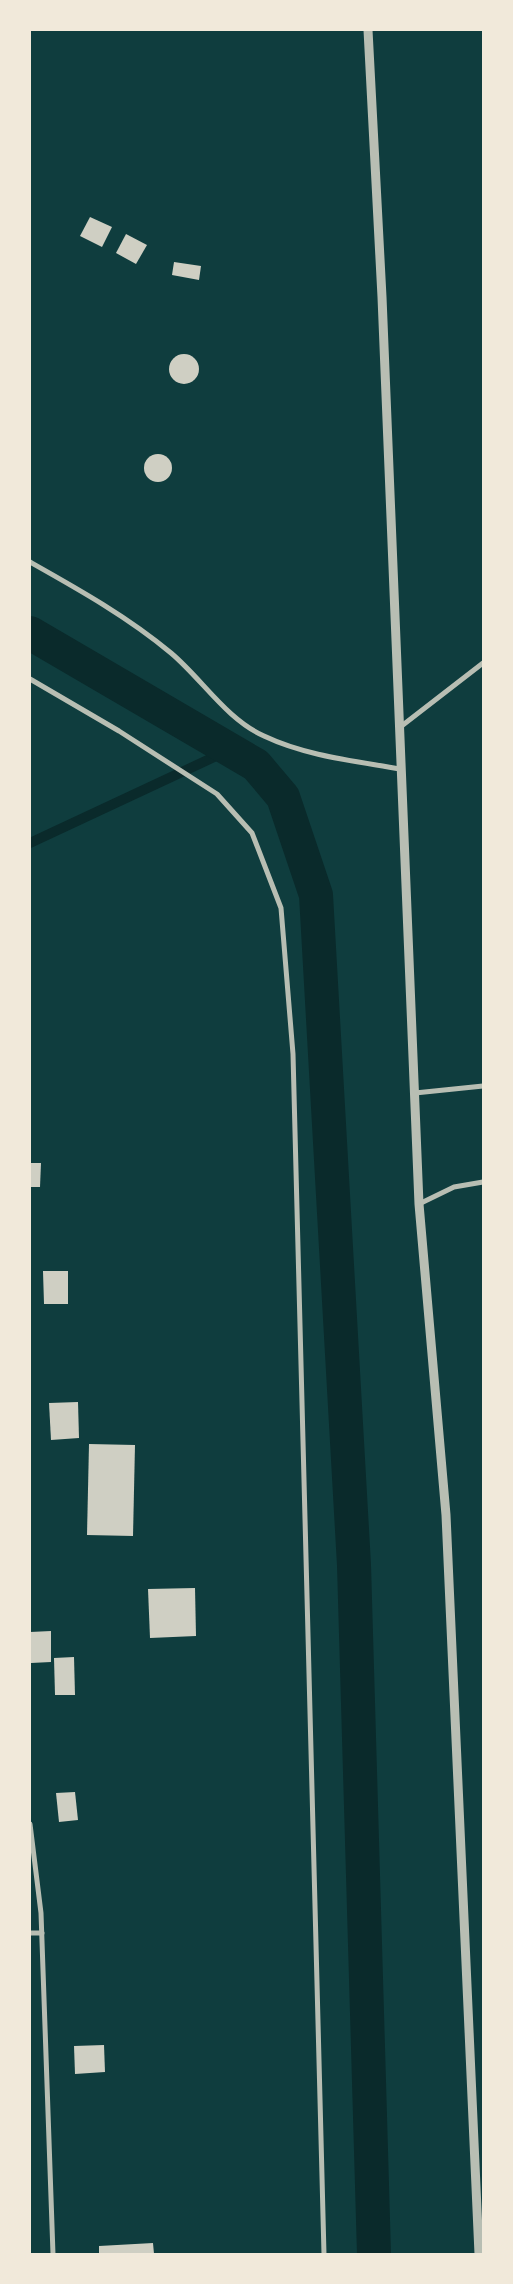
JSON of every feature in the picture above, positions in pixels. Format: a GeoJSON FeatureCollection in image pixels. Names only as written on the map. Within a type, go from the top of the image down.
{"type":"FeatureCollection","features":[{"type":"Feature","properties":{"kind":"street"},"geometry":{"type":"LineString","coordinates":[[368,30],[382,297],[419,1204],[446,1515],[479,2254]]}},
{"type":"Feature","properties":{"kind":"street"},"geometry":{"type":"LineString","coordinates":[[30,562],[124,618],[169,651],[195,674],[237,720],[262,736],[310,752],[400,769]]}},
{"type":"Feature","properties":{"kind":"street"},"geometry":{"type":"LineString","coordinates":[[399,728],[483,663]]}},
{"type":"Feature","properties":{"kind":"street"},"geometry":{"type":"LineString","coordinates":[[30,679],[129,738],[217,794],[252,833],[281,908],[293,1054],[324,2254]]}},
{"type":"Feature","properties":{"kind":"street"},"geometry":{"type":"LineString","coordinates":[[415,1093],[483,1086]]}},
{"type":"Feature","properties":{"kind":"street"},"geometry":{"type":"LineString","coordinates":[[419,1204],[454,1187],[483,1182]]}},
{"type":"Feature","properties":{"kind":"street"},"geometry":{"type":"LineString","coordinates":[[30,1824],[42,1933],[53,2254]]}},
{"type":"Feature","properties":{"kind":"street"},"geometry":{"type":"LineString","coordinates":[[30,1933],[42,1933]]}},
{"type":"Feature","properties":{"kind":"building"},"geometry":{"type":"Polygon","coordinates":[[[90,217],[112,227],[102,247],[80,236],[90,217]]]}},
{"type":"Feature","properties":{"kind":"building"},"geometry":{"type":"Polygon","coordinates":[[[126,234],[147,245],[136,264],[116,253],[126,234]]]}},
{"type":"Feature","properties":{"kind":"building"},"geometry":{"type":"Polygon","coordinates":[[[174,262],[201,266],[199,280],[172,275],[174,262]]]}},
{"type":"Feature","properties":{"kind":"building"},"geometry":{"type":"Polygon","coordinates":[[[184,354],[194,359],[199,369],[194,379],[184,384],[174,379],[169,369],[174,359],[184,354]]]}},
{"type":"Feature","properties":{"kind":"building"},"geometry":{"type":"Polygon","coordinates":[[[158,454],[168,458],[172,468],[168,478],[158,482],[148,478],[144,468],[148,458],[158,454]]]}},
{"type":"Feature","properties":{"kind":"building"},"geometry":{"type":"Polygon","coordinates":[[[30,1163],[41,1163],[40,1187],[30,1187],[30,1163]]]}},
{"type":"Feature","properties":{"kind":"building"},"geometry":{"type":"Polygon","coordinates":[[[43,1271],[68,1271],[68,1304],[44,1304],[43,1271]]]}},
{"type":"Feature","properties":{"kind":"building"},"geometry":{"type":"Polygon","coordinates":[[[78,1402],[79,1438],[51,1440],[49,1403],[78,1402]]]}},
{"type":"Feature","properties":{"kind":"building"},"geometry":{"type":"Polygon","coordinates":[[[89,1444],[135,1445],[133,1536],[87,1535],[89,1444]]]}},
{"type":"Feature","properties":{"kind":"building"},"geometry":{"type":"Polygon","coordinates":[[[195,1588],[196,1636],[150,1638],[148,1589],[195,1588]]]}},
{"type":"Feature","properties":{"kind":"building"},"geometry":{"type":"Polygon","coordinates":[[[51,1631],[51,1662],[31,1663],[30,1632],[51,1631]]]}},
{"type":"Feature","properties":{"kind":"building"},"geometry":{"type":"Polygon","coordinates":[[[74,1657],[75,1695],[55,1695],[54,1658],[74,1657]]]}},
{"type":"Feature","properties":{"kind":"building"},"geometry":{"type":"Polygon","coordinates":[[[75,1792],[78,1820],[59,1822],[56,1793],[75,1792]]]}},
{"type":"Feature","properties":{"kind":"building"},"geometry":{"type":"Polygon","coordinates":[[[104,2045],[105,2072],[75,2074],[74,2046],[104,2045]]]}},
{"type":"Feature","properties":{"kind":"building"},"geometry":{"type":"Polygon","coordinates":[[[153,2243],[154,2254],[99,2254],[99,2246],[153,2243]]]}},
{"type":"Feature","properties":{"kind":"waterway"},"geometry":{"type":"LineString","coordinates":[[30,633],[256,765],[283,797],[316,895],[354,1565],[374,2254]]}},
{"type":"Feature","properties":{"kind":"waterway"},"geometry":{"type":"LineString","coordinates":[[30,843],[229,750]]}}]}
